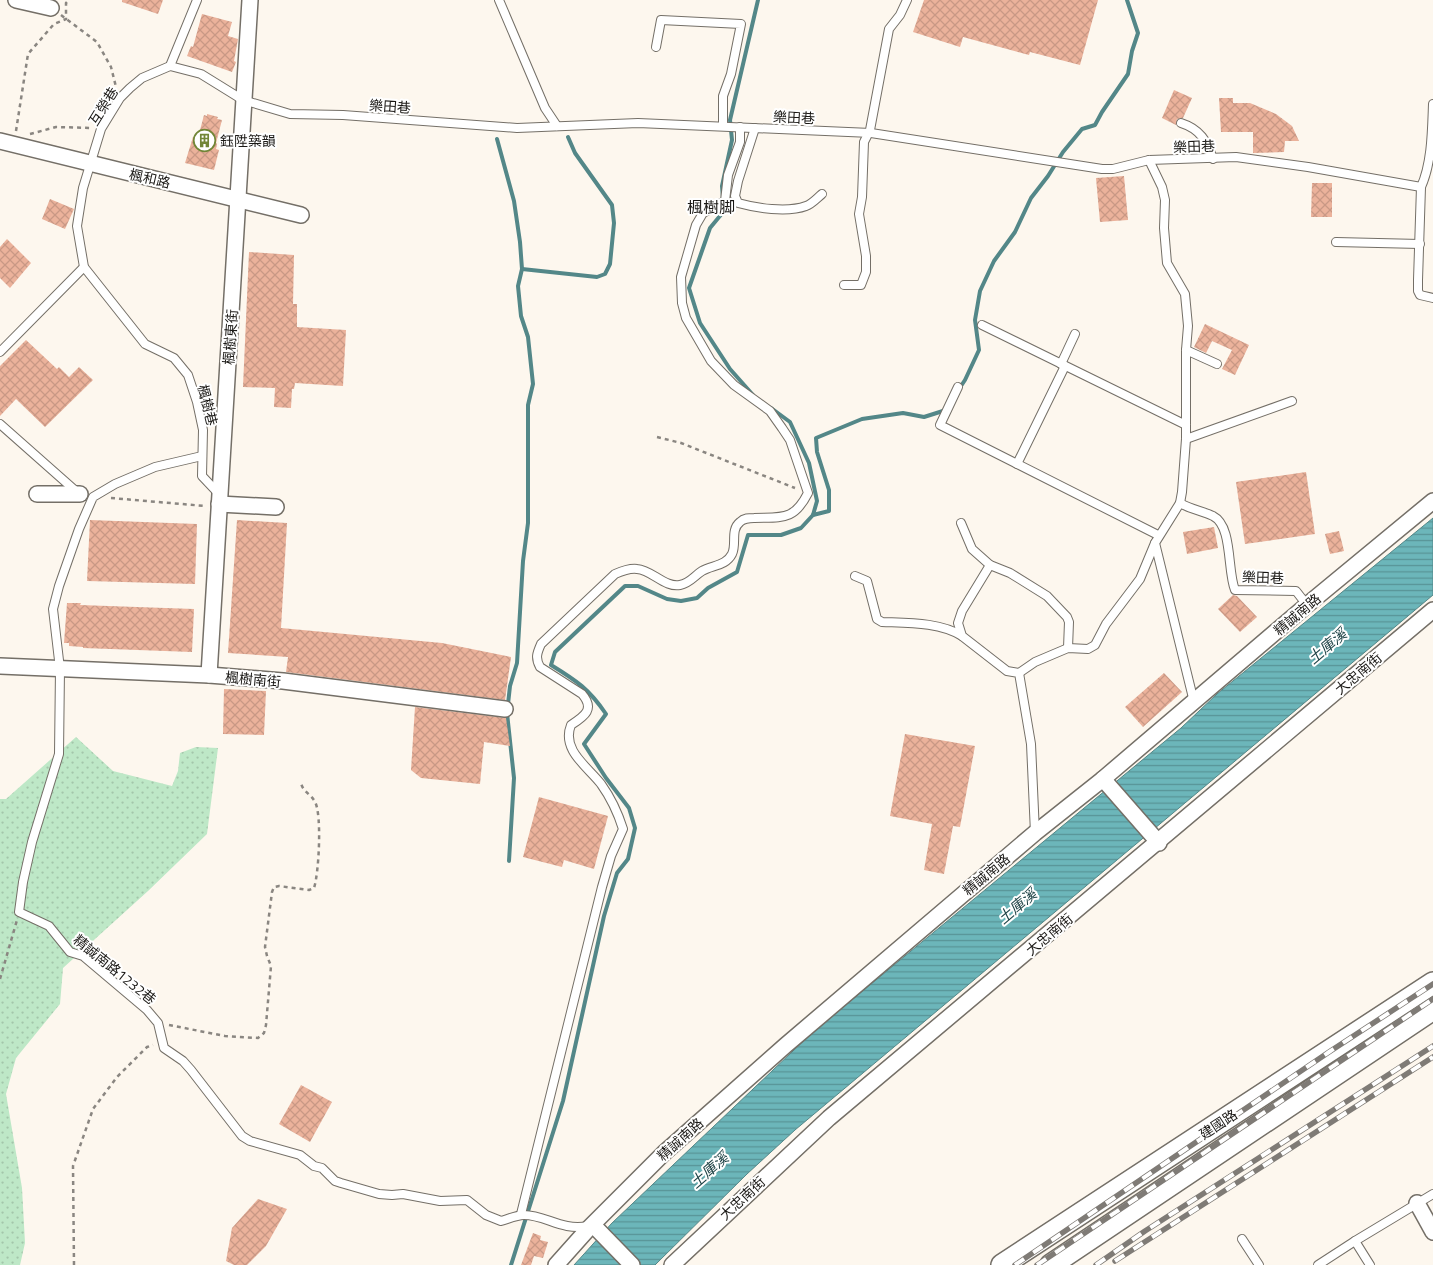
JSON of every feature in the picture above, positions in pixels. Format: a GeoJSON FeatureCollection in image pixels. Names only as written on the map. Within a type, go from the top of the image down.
{"type":"FeatureCollection","features":[{"type":"Feature","properties":{"kind":"main road","name":"建國路"},"geometry":{"type":"LineString","coordinates":[[1002,1265],[1433,983]]}},
{"type":"Feature","properties":{"kind":"main road","name":"建國路"},"geometry":{"type":"LineString","coordinates":[[1051,1265],[1433,1009]]}},
{"type":"Feature","properties":{"kind":"street"},"geometry":{"type":"LineString","coordinates":[[16,0],[51,8]]}},
{"type":"Feature","properties":{"kind":"street","name":"楓樹東街"},"geometry":{"type":"LineString","coordinates":[[209,675],[250,0]]}},
{"type":"Feature","properties":{"kind":"street","name":"楓和路"},"geometry":{"type":"LineString","coordinates":[[7,143],[301,215]]}},
{"type":"Feature","properties":{"kind":"street"},"geometry":{"type":"LineString","coordinates":[[37,494],[86,496]]}},
{"type":"Feature","properties":{"kind":"street"},"geometry":{"type":"LineString","coordinates":[[220,500],[276,507]]}},
{"type":"Feature","properties":{"kind":"street","name":"精誠南路"},"geometry":{"type":"LineString","coordinates":[[556,1265],[678,1140],[786,1045],[1035,833],[1106,781],[1306,605],[1433,501]]}},
{"type":"Feature","properties":{"kind":"street","name":"大忠南街"},"geometry":{"type":"LineString","coordinates":[[672,1265],[829,1118],[1155,838],[1189,815],[1433,610]]}},
{"type":"Feature","properties":{"kind":"street","name":"楓樹南街"},"geometry":{"type":"LineString","coordinates":[[0,666],[209,675],[283,681],[505,709]]}},
{"type":"Feature","properties":{"kind":"street"},"geometry":{"type":"LineString","coordinates":[[1106,781],[1155,838]]}},
{"type":"Feature","properties":{"kind":"street"},"geometry":{"type":"LineString","coordinates":[[1417,1202],[1433,1232]]}},
{"type":"Feature","properties":{"kind":"street"},"geometry":{"type":"LineString","coordinates":[[594,1227],[632,1265]]}},
{"type":"Feature","properties":{"kind":"lane"},"geometry":{"type":"LineString","coordinates":[[170,66],[197,0]]}},
{"type":"Feature","properties":{"kind":"lane"},"geometry":{"type":"LineString","coordinates":[[499,0],[545,108],[557,126]]}},
{"type":"Feature","properties":{"kind":"lane"},"geometry":{"type":"LineString","coordinates":[[844,286],[861,285],[866,272],[866,256],[859,214],[862,197],[864,142],[868,134],[889,29],[900,15],[908,0]]}},
{"type":"Feature","properties":{"kind":"lane"},"geometry":{"type":"LineString","coordinates":[[656,47],[662,20],[741,24],[731,74],[723,96],[723,126]]}},
{"type":"Feature","properties":{"kind":"lane","name":"互榮巷"},"geometry":{"type":"LineString","coordinates":[[91,164],[101,129],[120,98],[142,78],[170,66]]}},
{"type":"Feature","properties":{"kind":"lane","name":"樂田巷"},"geometry":{"type":"LineString","coordinates":[[170,66],[201,74],[243,100],[290,114],[343,115],[517,128],[638,123],[868,134],[1102,169],[1113,169],[1149,160],[1236,157],[1299,165],[1421,187]]}},
{"type":"Feature","properties":{"kind":"lane"},"geometry":{"type":"LineString","coordinates":[[1433,104],[1429,178],[1421,187],[1418,291],[1420,295],[1433,298]]}},
{"type":"Feature","properties":{"kind":"lane"},"geometry":{"type":"LineString","coordinates":[[1181,123],[1192,127],[1203,137],[1213,159]]}},
{"type":"Feature","properties":{"kind":"lane"},"geometry":{"type":"LineString","coordinates":[[521,1214],[602,887],[611,856],[623,829],[619,813],[607,792],[578,759],[569,738],[572,725],[587,713],[589,708],[587,699],[540,667],[536,661],[536,654],[541,644],[615,574],[627,569],[639,569],[671,585],[677,586],[689,582],[704,570],[714,567],[730,557],[733,552],[734,532],[740,522],[746,518],[785,517],[802,505],[808,493],[790,440],[770,411],[734,385],[711,361],[686,318],[682,303],[681,277],[696,224],[703,213],[725,201],[728,175],[740,142],[740,127]]}},
{"type":"Feature","properties":{"kind":"lane"},"geometry":{"type":"LineString","coordinates":[[755,128],[738,181],[735,196],[738,203],[757,208],[796,209],[808,206],[822,194]]}},
{"type":"Feature","properties":{"kind":"lane"},"geometry":{"type":"LineString","coordinates":[[855,576],[867,581],[877,619],[882,622],[942,628],[956,632],[1007,671],[1019,673],[1035,662],[1068,648],[1088,649],[1095,645],[1106,624],[1140,579],[1157,539],[1180,503],[1186,439],[1186,350],[1188,326],[1186,296],[1167,263],[1164,228],[1165,200],[1159,180],[1149,160]]}},
{"type":"Feature","properties":{"kind":"lane","name":"楓樹巷"},"geometry":{"type":"LineString","coordinates":[[91,164],[83,188],[77,226],[84,267],[144,344],[174,358],[188,375],[197,402],[203,430],[202,476],[220,500]]}},
{"type":"Feature","properties":{"kind":"lane"},"geometry":{"type":"LineString","coordinates":[[1336,242],[1420,244]]}},
{"type":"Feature","properties":{"kind":"lane"},"geometry":{"type":"LineString","coordinates":[[0,352],[84,267]]}},
{"type":"Feature","properties":{"kind":"lane"},"geometry":{"type":"LineString","coordinates":[[982,325],[1186,425]]}},
{"type":"Feature","properties":{"kind":"lane"},"geometry":{"type":"LineString","coordinates":[[1017,464],[1063,365],[1075,334]]}},
{"type":"Feature","properties":{"kind":"lane"},"geometry":{"type":"LineString","coordinates":[[1186,350],[1217,364]]}},
{"type":"Feature","properties":{"kind":"lane"},"geometry":{"type":"LineString","coordinates":[[958,386],[940,425],[1157,539],[1194,702]]}},
{"type":"Feature","properties":{"kind":"lane"},"geometry":{"type":"LineString","coordinates":[[1186,439],[1292,401]]}},
{"type":"Feature","properties":{"kind":"lane"},"geometry":{"type":"LineString","coordinates":[[0,424],[86,496]]}},
{"type":"Feature","properties":{"kind":"lane"},"geometry":{"type":"LineString","coordinates":[[86,496],[155,467],[202,456]]}},
{"type":"Feature","properties":{"kind":"lane"},"geometry":{"type":"LineString","coordinates":[[20,912],[23,882],[32,842],[60,754],[60,669],[53,609],[79,529],[86,496]]}},
{"type":"Feature","properties":{"kind":"lane","name":"樂田巷"},"geometry":{"type":"LineString","coordinates":[[1180,503],[1215,517],[1221,524],[1226,538],[1235,590],[1296,591],[1306,605]]}},
{"type":"Feature","properties":{"kind":"lane"},"geometry":{"type":"LineString","coordinates":[[961,523],[972,549],[990,565],[1010,573],[1047,596],[1069,622],[1068,648]]}},
{"type":"Feature","properties":{"kind":"lane"},"geometry":{"type":"LineString","coordinates":[[962,636],[958,623],[962,611],[990,565]]}},
{"type":"Feature","properties":{"kind":"lane"},"geometry":{"type":"LineString","coordinates":[[1019,673],[1030,744],[1035,833]]}},
{"type":"Feature","properties":{"kind":"lane","name":"精誠南路1232巷"},"geometry":{"type":"LineString","coordinates":[[20,912],[49,926],[70,952],[83,956],[134,998],[158,1023],[162,1042]]}},
{"type":"Feature","properties":{"kind":"lane"},"geometry":{"type":"LineString","coordinates":[[162,1042],[164,1048],[183,1061],[191,1070],[242,1136],[300,1155],[314,1166],[322,1168],[335,1181],[378,1194],[403,1194],[440,1200],[467,1200],[486,1215],[501,1221],[521,1214],[577,1228],[594,1227]]}},
{"type":"Feature","properties":{"kind":"lane"},"geometry":{"type":"LineString","coordinates":[[1318,1265],[1355,1240],[1433,1194]]}},
{"type":"Feature","properties":{"kind":"lane"},"geometry":{"type":"LineString","coordinates":[[1242,1239],[1259,1265]]}},
{"type":"Feature","properties":{"kind":"lane"},"geometry":{"type":"LineString","coordinates":[[1355,1240],[1370,1265]]}},
{"type":"Feature","properties":{"kind":"path"},"geometry":{"type":"LineString","coordinates":[[66,19],[66,3],[68,0]]}},
{"type":"Feature","properties":{"kind":"path"},"geometry":{"type":"LineString","coordinates":[[51,8],[97,42],[111,67],[120,98]]}},
{"type":"Feature","properties":{"kind":"path"},"geometry":{"type":"LineString","coordinates":[[7,143],[28,54],[54,24],[66,19]]}},
{"type":"Feature","properties":{"kind":"path"},"geometry":{"type":"LineString","coordinates":[[7,143],[56,127],[101,129]]}},
{"type":"Feature","properties":{"kind":"path"},"geometry":{"type":"LineString","coordinates":[[657,437],[681,443],[808,493]]}},
{"type":"Feature","properties":{"kind":"path"},"geometry":{"type":"LineString","coordinates":[[86,496],[201,506],[220,500]]}},
{"type":"Feature","properties":{"kind":"path"},"geometry":{"type":"LineString","coordinates":[[158,1023],[225,1036],[258,1038],[264,1033],[272,966],[265,947],[272,892],[274,887],[279,886],[309,890],[314,888],[316,883],[318,823],[316,802],[302,788],[301,783]]}},
{"type":"Feature","properties":{"kind":"path"},"geometry":{"type":"LineString","coordinates":[[0,979],[20,912]]}},
{"type":"Feature","properties":{"kind":"path"},"geometry":{"type":"LineString","coordinates":[[74,1265],[73,1166],[93,1109],[117,1077],[147,1047],[162,1042]]}},
{"type":"Feature","properties":{"kind":"green space"},"geometry":{"type":"Polygon","coordinates":[[[76,737],[113,771],[172,786],[178,771],[180,753],[196,747],[218,748],[207,834],[148,891],[63,968],[60,1004],[16,1058],[6,1094],[22,1188],[25,1243],[20,1265],[0,1265],[0,799],[6,799],[76,737]]]}},
{"type":"Feature","properties":{"kind":"water","name":"土庫溪"},"geometry":{"type":"Polygon","coordinates":[[[1433,518],[1433,595],[795,1130],[747,1174],[655,1265],[574,1265],[612,1223],[813,1032],[1181,728],[1217,694],[1433,518]]]}},
{"type":"Feature","properties":{"kind":"building"},"geometry":{"type":"Polygon","coordinates":[[[122,0],[163,0],[158,14],[122,2],[122,0]]]}},
{"type":"Feature","properties":{"kind":"building"},"geometry":{"type":"Polygon","coordinates":[[[924,0],[1098,0],[1080,65],[1030,52],[1029,55],[963,37],[960,47],[913,32],[924,0]]]}},
{"type":"Feature","properties":{"kind":"building"},"geometry":{"type":"Polygon","coordinates":[[[202,14],[232,22],[228,36],[238,39],[234,61],[236,62],[232,72],[187,56],[191,46],[193,47],[202,14]]]}},
{"type":"Feature","properties":{"kind":"building"},"geometry":{"type":"Polygon","coordinates":[[[1174,90],[1192,98],[1183,118],[1177,119],[1176,125],[1162,118],[1174,90]]]}},
{"type":"Feature","properties":{"kind":"building"},"geometry":{"type":"Polygon","coordinates":[[[1219,98],[1233,98],[1233,103],[1250,103],[1276,114],[1292,126],[1299,141],[1285,141],[1284,152],[1253,153],[1253,132],[1221,132],[1219,98]]]}},
{"type":"Feature","properties":{"kind":"building","name":"鈺陞築韻"},"geometry":{"type":"Polygon","coordinates":[[[207,114],[222,120],[216,143],[216,149],[219,150],[214,170],[185,163],[193,137],[195,137],[196,133],[199,134],[204,115],[207,116],[207,114]]]}},
{"type":"Feature","properties":{"kind":"building"},"geometry":{"type":"Polygon","coordinates":[[[1124,176],[1128,220],[1100,222],[1096,178],[1124,176]]]}},
{"type":"Feature","properties":{"kind":"building"},"geometry":{"type":"Polygon","coordinates":[[[1312,183],[1332,183],[1332,217],[1311,217],[1312,183]]]}},
{"type":"Feature","properties":{"kind":"building"},"geometry":{"type":"Polygon","coordinates":[[[50,199],[74,209],[65,229],[42,219],[50,199]]]}},
{"type":"Feature","properties":{"kind":"building"},"geometry":{"type":"Polygon","coordinates":[[[7,239],[31,263],[10,288],[0,278],[0,247],[7,239]]]}},
{"type":"Feature","properties":{"kind":"building"},"geometry":{"type":"Polygon","coordinates":[[[249,252],[294,255],[293,304],[297,304],[297,327],[346,330],[343,386],[295,383],[294,389],[292,389],[291,408],[274,407],[275,388],[243,387],[249,252]]]}},
{"type":"Feature","properties":{"kind":"building"},"geometry":{"type":"Polygon","coordinates":[[[1205,324],[1249,345],[1235,375],[1222,369],[1232,350],[1212,341],[1206,353],[1194,347],[1205,324]]]}},
{"type":"Feature","properties":{"kind":"building"},"geometry":{"type":"Polygon","coordinates":[[[26,340],[57,369],[59,367],[69,377],[79,367],[93,380],[45,427],[16,399],[0,416],[0,366],[26,340]]]}},
{"type":"Feature","properties":{"kind":"building"},"geometry":{"type":"Polygon","coordinates":[[[1306,472],[1315,534],[1245,544],[1236,482],[1306,472]]]}},
{"type":"Feature","properties":{"kind":"building"},"geometry":{"type":"Polygon","coordinates":[[[90,520],[197,524],[195,584],[87,581],[90,520]]]}},
{"type":"Feature","properties":{"kind":"building"},"geometry":{"type":"Polygon","coordinates":[[[237,520],[287,523],[281,628],[442,643],[511,657],[505,700],[286,672],[288,657],[228,653],[237,520]]]}},
{"type":"Feature","properties":{"kind":"building"},"geometry":{"type":"Polygon","coordinates":[[[1214,527],[1218,548],[1187,554],[1183,532],[1214,527]]]}},
{"type":"Feature","properties":{"kind":"building"},"geometry":{"type":"Polygon","coordinates":[[[1339,531],[1344,551],[1330,554],[1325,534],[1339,531]]]}},
{"type":"Feature","properties":{"kind":"building"},"geometry":{"type":"Polygon","coordinates":[[[1233,595],[1237,596],[1257,617],[1240,632],[1218,609],[1233,595]]]}},
{"type":"Feature","properties":{"kind":"building"},"geometry":{"type":"Polygon","coordinates":[[[67,603],[194,609],[192,652],[69,646],[69,643],[64,643],[67,603]]]}},
{"type":"Feature","properties":{"kind":"building"},"geometry":{"type":"Polygon","coordinates":[[[1164,673],[1182,692],[1143,727],[1125,707],[1164,673]]]}},
{"type":"Feature","properties":{"kind":"building"},"geometry":{"type":"Polygon","coordinates":[[[224,689],[266,691],[264,735],[223,734],[224,689]]]}},
{"type":"Feature","properties":{"kind":"building"},"geometry":{"type":"Polygon","coordinates":[[[415,707],[506,718],[510,746],[484,742],[480,784],[421,778],[411,770],[415,707]]]}},
{"type":"Feature","properties":{"kind":"building"},"geometry":{"type":"Polygon","coordinates":[[[905,734],[975,746],[960,827],[953,826],[944,874],[924,870],[932,824],[890,816],[905,734]]]}},
{"type":"Feature","properties":{"kind":"building"},"geometry":{"type":"Polygon","coordinates":[[[539,797],[608,816],[594,869],[564,860],[562,867],[523,857],[539,797]]]}},
{"type":"Feature","properties":{"kind":"building"},"geometry":{"type":"Polygon","coordinates":[[[301,1085],[332,1102],[310,1142],[279,1124],[301,1085]]]}},
{"type":"Feature","properties":{"kind":"building"},"geometry":{"type":"Polygon","coordinates":[[[258,1199],[287,1209],[266,1246],[247,1265],[234,1265],[226,1261],[232,1228],[258,1199]]]}},
{"type":"Feature","properties":{"kind":"building"},"geometry":{"type":"Polygon","coordinates":[[[533,1233],[541,1236],[540,1240],[548,1242],[543,1258],[534,1256],[531,1265],[521,1265],[533,1233]]]}},
{"type":"Feature","properties":{"kind":"waterway"},"geometry":{"type":"LineString","coordinates":[[753,395],[730,369],[700,323],[689,288],[710,228],[724,211],[722,186],[732,140],[730,120],[758,0]]}},
{"type":"Feature","properties":{"kind":"waterway"},"geometry":{"type":"LineString","coordinates":[[959,389],[979,350],[975,320],[980,291],[994,261],[1015,232],[1031,198],[1063,152],[1082,129],[1095,125],[1128,74],[1132,51],[1138,33],[1127,0]]}},
{"type":"Feature","properties":{"kind":"waterway"},"geometry":{"type":"LineString","coordinates":[[522,269],[597,277],[605,274],[610,264],[614,223],[612,205],[575,153],[568,137]]}},
{"type":"Feature","properties":{"kind":"waterway"},"geometry":{"type":"LineString","coordinates":[[497,139],[514,201],[522,269],[518,286],[521,316],[528,337],[533,384],[528,405],[528,523],[523,561],[517,663],[510,686],[507,713],[514,778],[509,861]]}},
{"type":"Feature","properties":{"kind":"waterway"},"geometry":{"type":"LineString","coordinates":[[511,1265],[563,1101],[604,916],[617,873],[628,859],[635,828],[629,808],[606,778],[584,744],[606,714],[582,686],[551,665],[555,652],[625,586],[638,586],[667,599],[681,601],[697,598],[708,588],[737,572],[748,535],[781,535],[801,528],[813,515],[817,501],[809,463],[790,422],[771,408]]}},
{"type":"Feature","properties":{"kind":"waterway"},"geometry":{"type":"LineString","coordinates":[[813,515],[829,511],[829,490],[817,452],[816,438],[862,419],[903,413],[924,417],[946,410]]}},
{"type":"Feature","properties":{"kind":"railway"},"geometry":{"type":"LineString","coordinates":[[1015,1265],[1329,1052],[1433,984]]}},
{"type":"Feature","properties":{"kind":"railway"},"geometry":{"type":"LineString","coordinates":[[1037,1265],[1433,999]]}},
{"type":"Feature","properties":{"kind":"railway"},"geometry":{"type":"LineString","coordinates":[[1096,1265],[1145,1231],[1433,1046]]}},
{"type":"Feature","properties":{"kind":"railway"},"geometry":{"type":"LineString","coordinates":[[1115,1261],[1433,1057]]}},
{"type":"Feature","properties":{"kind":"place","name":"鈺陞築韻"},"geometry":{"type":"Point","coordinates":[204,140]}},
{"type":"Feature","properties":{"kind":"district","name":"楓樹脚"},"geometry":{"type":"Point","coordinates":[711,207]}}]}
